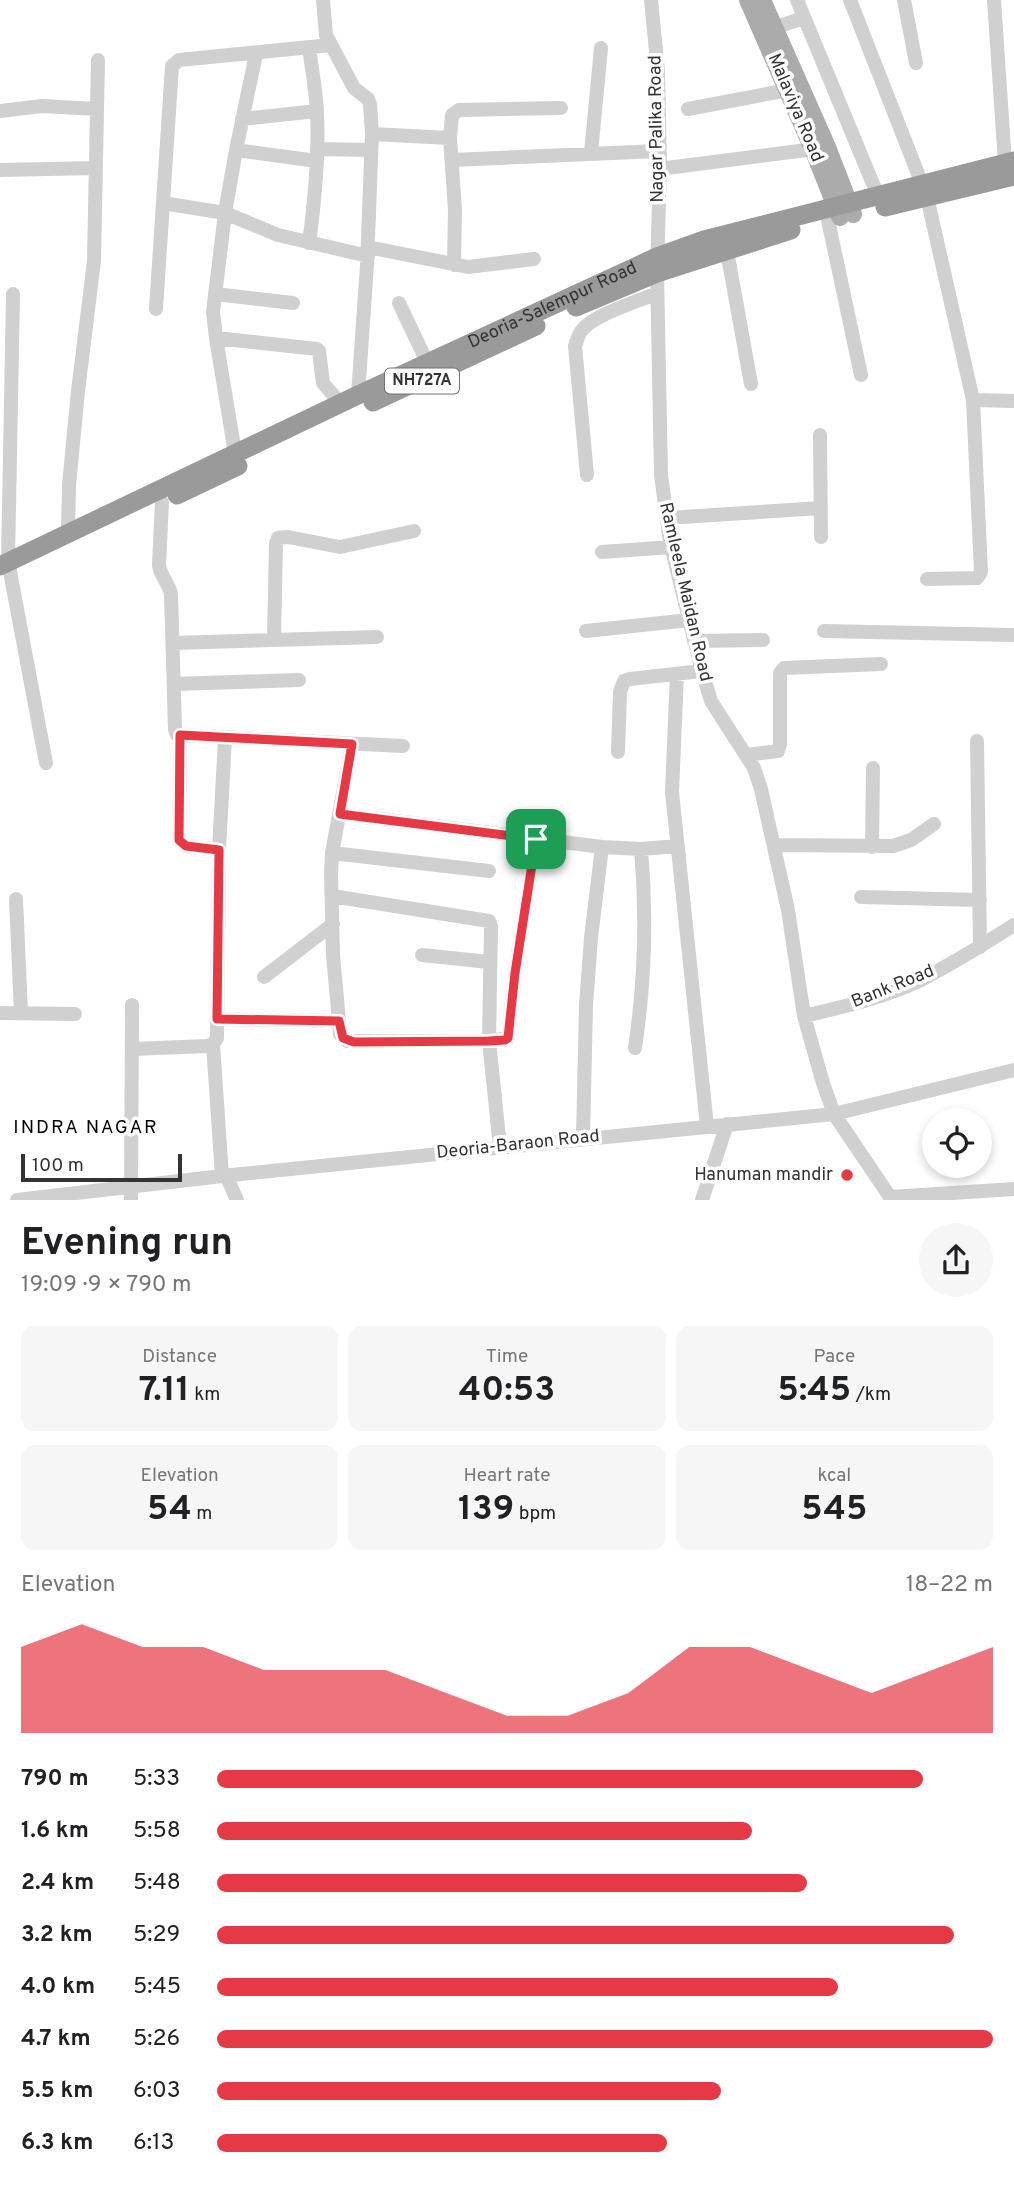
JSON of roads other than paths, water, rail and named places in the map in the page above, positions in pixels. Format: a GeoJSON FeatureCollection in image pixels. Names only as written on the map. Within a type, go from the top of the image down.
{"type":"FeatureCollection","features":[{"type":"Feature","properties":{"kind":"highway","name":"Deoria-Salempur Road"},"geometry":{"type":"LineString","coordinates":[[5,568],[162,502],[571,309],[657,275],[704,240],[841,212],[1011,167]]}},
{"type":"Feature","properties":{"kind":"highway","name":"Deoria-Salempur Road"},"geometry":{"type":"LineString","coordinates":[[5,568],[68,532],[427,362],[657,275],[841,212],[878,195],[924,191]]}},
{"type":"Feature","properties":{"kind":"main road","name":"Malaviya Road"},"geometry":{"type":"LineString","coordinates":[[748,0],[768,30],[820,148],[841,212]]}},
{"type":"Feature","properties":{"kind":"main road","name":"Malaviya Road"},"geometry":{"type":"LineString","coordinates":[[762,0],[768,30],[788,90],[820,148]]}},
{"type":"Feature","properties":{"kind":"street"},"geometry":{"type":"LineString","coordinates":[[216,338],[317,349],[323,383],[349,399],[368,251],[372,134],[370,104],[368,99],[354,88],[331,45],[324,24],[323,0]]}},
{"type":"Feature","properties":{"kind":"street","name":"Nagar Palika Road"},"geometry":{"type":"LineString","coordinates":[[650,0],[658,71],[657,275]]}},
{"type":"Feature","properties":{"kind":"street"},"geometry":{"type":"LineString","coordinates":[[797,0],[878,195]]}},
{"type":"Feature","properties":{"kind":"street"},"geometry":{"type":"LineString","coordinates":[[850,0],[924,191],[973,400],[980,576],[927,579]]}},
{"type":"Feature","properties":{"kind":"street"},"geometry":{"type":"LineString","coordinates":[[904,0],[916,63]]}},
{"type":"Feature","properties":{"kind":"street"},"geometry":{"type":"LineString","coordinates":[[994,0],[1011,167]]}},
{"type":"Feature","properties":{"kind":"street"},"geometry":{"type":"LineString","coordinates":[[768,30],[804,18]]}},
{"type":"Feature","properties":{"kind":"street"},"geometry":{"type":"LineString","coordinates":[[156,309],[172,66],[179,60],[331,45]]}},
{"type":"Feature","properties":{"kind":"street"},"geometry":{"type":"LineString","coordinates":[[309,48],[317,111],[315,202],[309,243]]}},
{"type":"Feature","properties":{"kind":"street"},"geometry":{"type":"LineString","coordinates":[[591,153],[601,48]]}},
{"type":"Feature","properties":{"kind":"street"},"geometry":{"type":"LineString","coordinates":[[235,453],[213,312],[225,213],[256,54]]}},
{"type":"Feature","properties":{"kind":"street"},"geometry":{"type":"LineString","coordinates":[[68,532],[69,485],[78,391],[94,261],[98,60]]}},
{"type":"Feature","properties":{"kind":"street"},"geometry":{"type":"LineString","coordinates":[[688,109],[788,90]]}},
{"type":"Feature","properties":{"kind":"street"},"geometry":{"type":"LineString","coordinates":[[0,111],[42,106],[97,109]]}},
{"type":"Feature","properties":{"kind":"street"},"geometry":{"type":"LineString","coordinates":[[454,265],[455,210],[450,138],[452,115],[459,110],[561,108]]}},
{"type":"Feature","properties":{"kind":"street"},"geometry":{"type":"LineString","coordinates":[[242,119],[317,111]]}},
{"type":"Feature","properties":{"kind":"street"},"geometry":{"type":"LineString","coordinates":[[372,134],[450,138]]}},
{"type":"Feature","properties":{"kind":"street"},"geometry":{"type":"LineString","coordinates":[[659,169],[820,148]]}},
{"type":"Feature","properties":{"kind":"street"},"geometry":{"type":"LineString","coordinates":[[236,150],[317,155],[371,150]]}},
{"type":"Feature","properties":{"kind":"street"},"geometry":{"type":"LineString","coordinates":[[452,160],[659,151]]}},
{"type":"Feature","properties":{"kind":"street"},"geometry":{"type":"LineString","coordinates":[[0,170],[96,168]]}},
{"type":"Feature","properties":{"kind":"street"},"geometry":{"type":"LineString","coordinates":[[163,203],[225,213],[278,235],[309,243],[454,265],[478,267],[534,259]]}},
{"type":"Feature","properties":{"kind":"street"},"geometry":{"type":"LineString","coordinates":[[841,212],[861,376]]}},
{"type":"Feature","properties":{"kind":"street"},"geometry":{"type":"LineString","coordinates":[[727,251],[751,384]]}},
{"type":"Feature","properties":{"kind":"street"},"geometry":{"type":"LineString","coordinates":[[587,475],[575,346],[583,328],[657,275]]}},
{"type":"Feature","properties":{"kind":"street","name":"Ramleela Maidan Road"},"geometry":{"type":"LineString","coordinates":[[657,275],[661,475],[671,547],[694,641],[711,701],[754,768],[761,789],[788,910],[804,1016],[823,1083],[834,1114],[891,1198]]}},
{"type":"Feature","properties":{"kind":"street"},"geometry":{"type":"LineString","coordinates":[[13,294],[6,398],[5,568],[46,763]]}},
{"type":"Feature","properties":{"kind":"street"},"geometry":{"type":"LineString","coordinates":[[215,294],[293,303]]}},
{"type":"Feature","properties":{"kind":"street"},"geometry":{"type":"LineString","coordinates":[[399,303],[427,362]]}},
{"type":"Feature","properties":{"kind":"street"},"geometry":{"type":"LineString","coordinates":[[973,400],[1014,401]]}},
{"type":"Feature","properties":{"kind":"street"},"geometry":{"type":"LineString","coordinates":[[820,435],[821,537]]}},
{"type":"Feature","properties":{"kind":"street"},"geometry":{"type":"LineString","coordinates":[[162,502],[159,565],[171,594],[177,735],[403,746]]}},
{"type":"Feature","properties":{"kind":"street"},"geometry":{"type":"LineString","coordinates":[[667,518],[821,508]]}},
{"type":"Feature","properties":{"kind":"street"},"geometry":{"type":"LineString","coordinates":[[274,640],[278,538],[288,537],[340,547],[414,531]]}},
{"type":"Feature","properties":{"kind":"street"},"geometry":{"type":"LineString","coordinates":[[602,552],[671,547]]}},
{"type":"Feature","properties":{"kind":"street"},"geometry":{"type":"LineString","coordinates":[[586,631],[689,620]]}},
{"type":"Feature","properties":{"kind":"street"},"geometry":{"type":"LineString","coordinates":[[824,631],[1014,635]]}},
{"type":"Feature","properties":{"kind":"street"},"geometry":{"type":"LineString","coordinates":[[173,643],[377,637]]}},
{"type":"Feature","properties":{"kind":"street"},"geometry":{"type":"LineString","coordinates":[[694,641],[764,639]]}},
{"type":"Feature","properties":{"kind":"street"},"geometry":{"type":"LineString","coordinates":[[746,755],[778,751],[780,673],[784,668],[881,664]]}},
{"type":"Feature","properties":{"kind":"street"},"geometry":{"type":"LineString","coordinates":[[618,752],[620,692],[624,681],[702,671]]}},
{"type":"Feature","properties":{"kind":"street"},"geometry":{"type":"LineString","coordinates":[[677,674],[671,771],[707,1126]]}},
{"type":"Feature","properties":{"kind":"street"},"geometry":{"type":"LineString","coordinates":[[174,684],[299,680]]}},
{"type":"Feature","properties":{"kind":"street"},"geometry":{"type":"LineString","coordinates":[[180,735],[179,840],[186,846],[219,850]]}},
{"type":"Feature","properties":{"kind":"street"},"geometry":{"type":"LineString","coordinates":[[132,1049],[207,1046],[213,1044],[217,1038],[219,850],[225,738]]}},
{"type":"Feature","properties":{"kind":"street"},"geometry":{"type":"LineString","coordinates":[[977,741],[980,947]]}},
{"type":"Feature","properties":{"kind":"street"},"geometry":{"type":"LineString","coordinates":[[352,744],[332,853],[332,924],[339,1021],[341,1034],[347,1041],[505,1040],[509,1035],[515,973],[536,839]]}},
{"type":"Feature","properties":{"kind":"street"},"geometry":{"type":"LineString","coordinates":[[872,847],[873,768]]}},
{"type":"Feature","properties":{"kind":"street"},"geometry":{"type":"LineString","coordinates":[[340,814],[602,847],[641,849],[678,846]]}},
{"type":"Feature","properties":{"kind":"street"},"geometry":{"type":"LineString","coordinates":[[775,845],[893,846],[903,844],[934,824]]}},
{"type":"Feature","properties":{"kind":"street"},"geometry":{"type":"LineString","coordinates":[[583,1138],[586,1005],[602,847]]}},
{"type":"Feature","properties":{"kind":"street"},"geometry":{"type":"LineString","coordinates":[[635,1048],[645,942],[645,889],[641,849]]}},
{"type":"Feature","properties":{"kind":"street"},"geometry":{"type":"LineString","coordinates":[[332,853],[489,871]]}},
{"type":"Feature","properties":{"kind":"street"},"geometry":{"type":"LineString","coordinates":[[332,896],[489,921],[489,1041],[500,1147]]}},
{"type":"Feature","properties":{"kind":"street"},"geometry":{"type":"LineString","coordinates":[[861,897],[980,900]]}},
{"type":"Feature","properties":{"kind":"street"},"geometry":{"type":"LineString","coordinates":[[16,899],[21,1013]]}},
{"type":"Feature","properties":{"kind":"street"},"geometry":{"type":"LineString","coordinates":[[264,977],[332,924]]}},
{"type":"Feature","properties":{"kind":"street","name":"Bank Road"},"geometry":{"type":"LineString","coordinates":[[804,1016],[853,1005],[917,982],[1014,925]]}},
{"type":"Feature","properties":{"kind":"street"},"geometry":{"type":"LineString","coordinates":[[422,956],[489,962]]}},
{"type":"Feature","properties":{"kind":"street"},"geometry":{"type":"LineString","coordinates":[[132,1005],[132,1194]]}},
{"type":"Feature","properties":{"kind":"street"},"geometry":{"type":"LineString","coordinates":[[0,1013],[75,1014]]}},
{"type":"Feature","properties":{"kind":"street"},"geometry":{"type":"LineString","coordinates":[[217,1019],[339,1021]]}},
{"type":"Feature","properties":{"kind":"street"},"geometry":{"type":"LineString","coordinates":[[213,1044],[224,1175],[237,1200]]}},
{"type":"Feature","properties":{"kind":"street","name":"Deoria-Baraon Road"},"geometry":{"type":"LineString","coordinates":[[18,1200],[132,1194],[224,1175],[834,1114],[1014,1070]]}},
{"type":"Feature","properties":{"kind":"street"},"geometry":{"type":"LineString","coordinates":[[702,1200],[727,1124]]}},
{"type":"Feature","properties":{"kind":"street"},"geometry":{"type":"LineString","coordinates":[[891,1198],[1014,1189]]}},
{"type":"Feature","properties":{"kind":"place","name":"Hanuman mandir"},"geometry":{"type":"Point","coordinates":[847,1175]}},
{"type":"Feature","properties":{"kind":"district","name":"INDRA NAGAR"},"geometry":{"type":"Point","coordinates":[86,1128]}}]}
